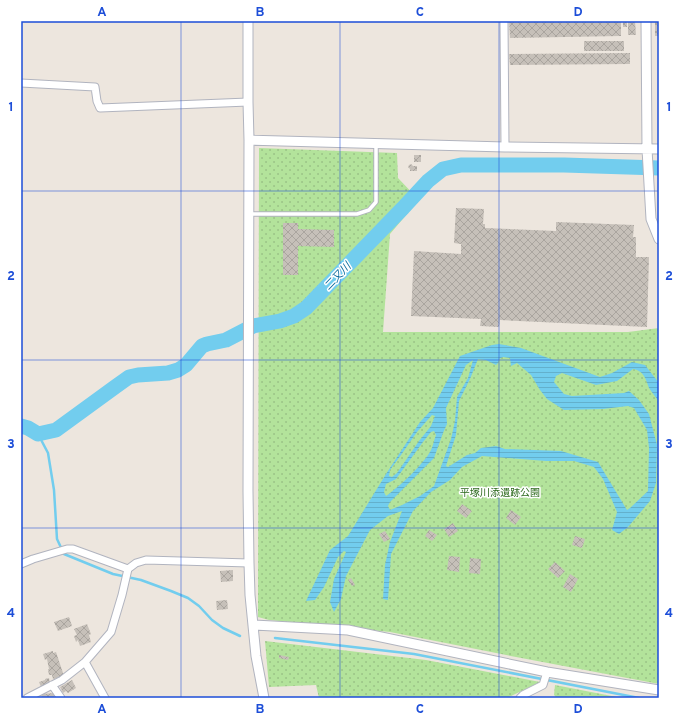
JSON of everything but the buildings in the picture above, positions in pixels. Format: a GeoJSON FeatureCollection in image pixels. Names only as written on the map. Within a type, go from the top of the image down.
{"type":"FeatureCollection","features":[{"type":"Feature","properties":{"kind":"street"},"geometry":{"type":"LineString","coordinates":[[248,21],[248,102],[250,140],[248,359],[249,563],[250,595],[256,656],[264,698]]}},
{"type":"Feature","properties":{"kind":"street"},"geometry":{"type":"LineString","coordinates":[[504,21],[505,147]]}},
{"type":"Feature","properties":{"kind":"street"},"geometry":{"type":"LineString","coordinates":[[646,21],[648,172],[651,219],[659,239]]}},
{"type":"Feature","properties":{"kind":"street"},"geometry":{"type":"LineString","coordinates":[[21,83],[95,87],[97,101],[100,108],[248,102]]}},
{"type":"Feature","properties":{"kind":"street"},"geometry":{"type":"LineString","coordinates":[[250,140],[505,147],[659,149]]}},
{"type":"Feature","properties":{"kind":"street"},"geometry":{"type":"LineString","coordinates":[[21,564],[60,551],[73,549],[128,569]]}},
{"type":"Feature","properties":{"kind":"street"},"geometry":{"type":"LineString","coordinates":[[27,698],[62,680],[85,662],[111,632],[128,569],[136,563],[146,560],[249,563]]}},
{"type":"Feature","properties":{"kind":"street"},"geometry":{"type":"LineString","coordinates":[[254,626],[348,630],[546,672],[659,690]]}},
{"type":"Feature","properties":{"kind":"street"},"geometry":{"type":"LineString","coordinates":[[85,662],[105,698]]}},
{"type":"Feature","properties":{"kind":"street"},"geometry":{"type":"LineString","coordinates":[[520,698],[543,685],[546,672]]}},
{"type":"Feature","properties":{"kind":"street"},"geometry":{"type":"LineString","coordinates":[[52,685],[61,698]]}},
{"type":"Feature","properties":{"kind":"lane"},"geometry":{"type":"LineString","coordinates":[[249,214],[357,214],[370,210],[376,202],[376,143]]}},
{"type":"Feature","properties":{"kind":"green space","name":"平塚川添遺跡公園"},"geometry":{"type":"Polygon","coordinates":[[[259,148],[397,153],[398,178],[419,200],[390,234],[383,332],[628,332],[659,328],[659,684],[390,632],[269,620],[258,617],[259,148]]]}},
{"type":"Feature","properties":{"kind":"green space"},"geometry":{"type":"Polygon","coordinates":[[[265,641],[426,660],[540,682],[507,698],[319,698],[316,685],[269,687],[265,641]]]}},
{"type":"Feature","properties":{"kind":"green space"},"geometry":{"type":"Polygon","coordinates":[[[555,685],[622,698],[557,698],[554,695],[555,685]]]}},
{"type":"Feature","properties":{"kind":"water"},"geometry":{"type":"Polygon","coordinates":[[[499,344],[521,348],[600,377],[612,373],[632,362],[645,365],[659,383],[659,402],[649,388],[642,373],[633,369],[617,381],[596,385],[562,373],[556,376],[554,382],[564,394],[572,396],[624,393],[629,391],[639,400],[649,414],[657,445],[656,483],[650,501],[628,527],[619,534],[612,530],[617,512],[603,479],[594,467],[574,461],[546,461],[482,456],[462,467],[450,480],[431,492],[413,511],[391,554],[388,600],[383,599],[385,565],[390,542],[402,511],[388,516],[370,530],[346,576],[341,599],[334,612],[330,602],[334,579],[346,552],[344,551],[338,557],[324,587],[315,600],[306,601],[330,550],[348,536],[420,422],[433,408],[460,356],[499,344]],[[503,357],[499,359],[496,365],[486,360],[478,359],[459,401],[456,435],[446,466],[448,467],[467,455],[475,453],[481,448],[496,446],[505,449],[561,451],[598,462],[627,510],[648,491],[649,448],[647,430],[634,408],[628,406],[603,409],[564,410],[547,399],[531,375],[517,363],[511,366],[510,358],[503,357]],[[473,360],[466,365],[446,408],[447,424],[434,458],[390,502],[388,506],[390,510],[420,496],[434,486],[451,439],[455,421],[457,397],[468,378],[473,360]],[[432,415],[417,432],[390,470],[389,476],[392,477],[397,473],[431,426],[435,416],[432,415]],[[434,431],[431,432],[396,479],[386,484],[384,492],[386,496],[411,475],[428,456],[436,435],[434,431]]]}},
{"type":"Feature","properties":{"kind":"waterway","name":"二又川"},"geometry":{"type":"LineString","coordinates":[[21,426],[38,434],[56,430],[129,377],[168,373],[178,370],[186,365],[202,346],[226,340],[253,326],[280,321],[294,316],[306,308],[428,181],[443,169],[461,165],[564,165],[659,168]]}},
{"type":"Feature","properties":{"kind":"waterway"},"geometry":{"type":"LineString","coordinates":[[38,434],[48,453],[54,490],[57,539],[64,554],[113,574],[141,580],[188,598],[199,606],[212,620],[223,628],[240,636]]}},
{"type":"Feature","properties":{"kind":"waterway"},"geometry":{"type":"LineString","coordinates":[[275,638],[414,654],[639,698]]}}]}
